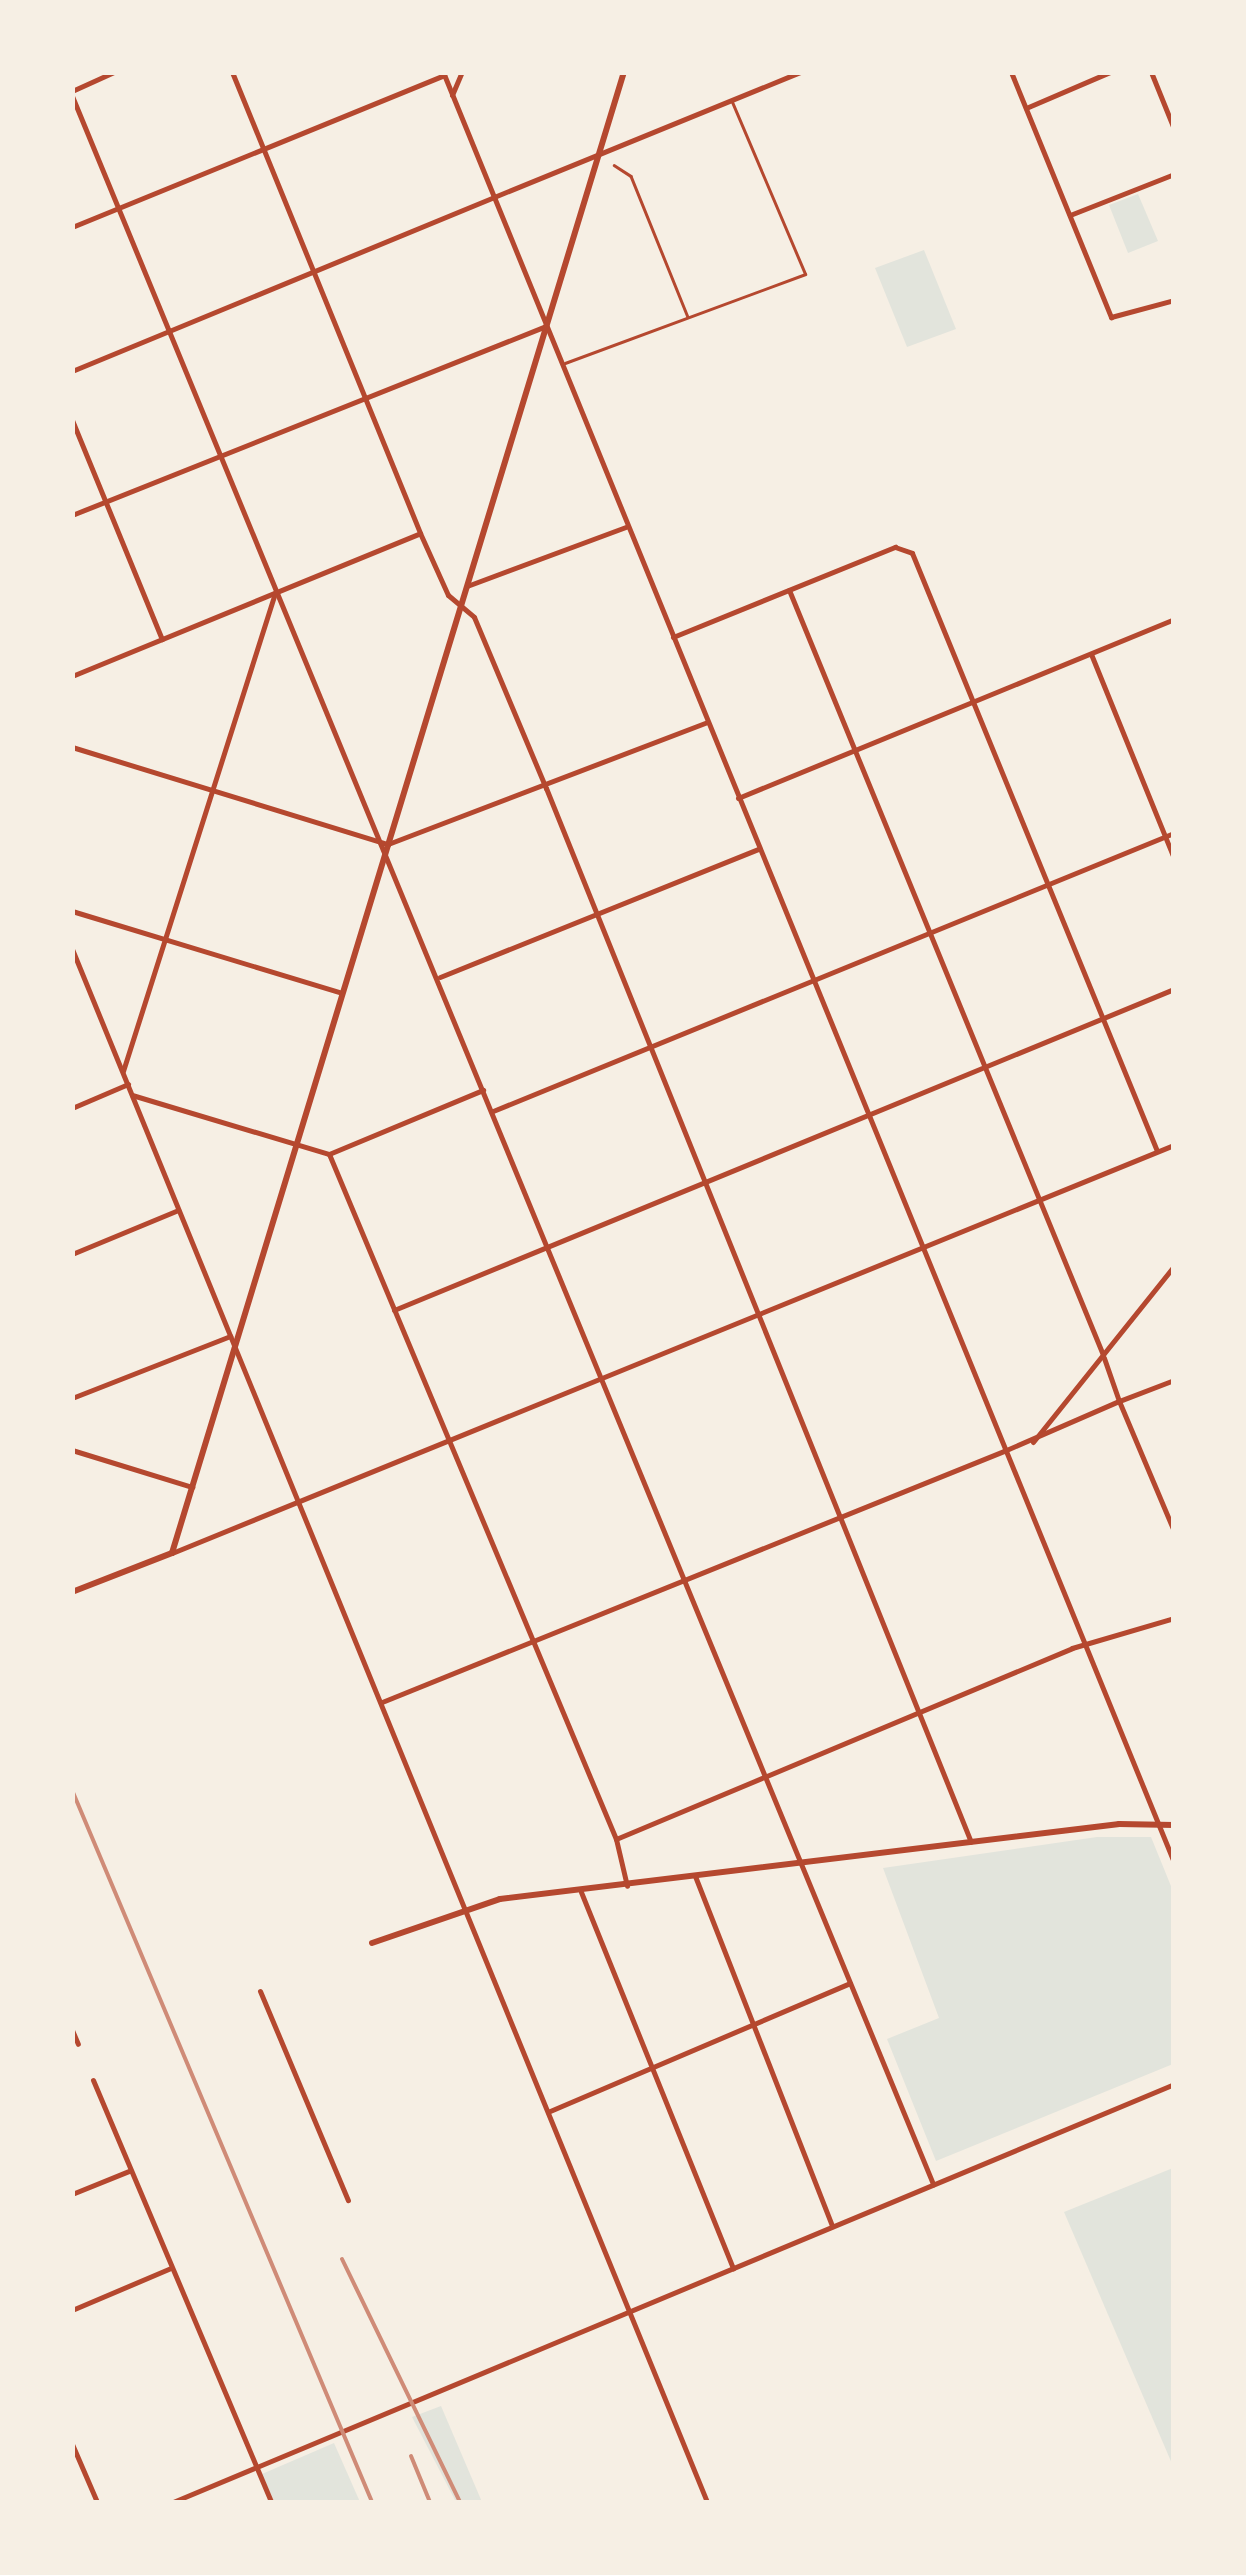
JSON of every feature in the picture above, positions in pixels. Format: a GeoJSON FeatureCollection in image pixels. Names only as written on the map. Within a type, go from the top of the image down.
{"type":"FeatureCollection","features":[{"type":"Feature","properties":{"kind":"main road"},"geometry":{"type":"LineString","coordinates":[[72,1592],[172,1553],[624,72]]}},
{"type":"Feature","properties":{"kind":"main road"},"geometry":{"type":"LineString","coordinates":[[372,1943],[465,1905],[970,1842],[1158,1823],[1174,1825]]}},
{"type":"Feature","properties":{"kind":"street"},"geometry":{"type":"LineString","coordinates":[[114,72],[72,94],[367,818],[388,844],[484,1090],[933,2184]]}},
{"type":"Feature","properties":{"kind":"street"},"geometry":{"type":"LineString","coordinates":[[232,72],[420,533],[460,606],[474,617],[546,788],[842,1512],[970,1842]]}},
{"type":"Feature","properties":{"kind":"street"},"geometry":{"type":"LineString","coordinates":[[452,95],[462,72]]}},
{"type":"Feature","properties":{"kind":"street"},"geometry":{"type":"LineString","coordinates":[[72,371],[800,72]]}},
{"type":"Feature","properties":{"kind":"street"},"geometry":{"type":"LineString","coordinates":[[1011,72],[1115,322],[1174,300]]}},
{"type":"Feature","properties":{"kind":"street"},"geometry":{"type":"LineString","coordinates":[[1026,108],[1110,72]]}},
{"type":"Feature","properties":{"kind":"street"},"geometry":{"type":"LineString","coordinates":[[1151,72],[1174,129]]}},
{"type":"Feature","properties":{"kind":"street"},"geometry":{"type":"LineString","coordinates":[[72,227],[443,74],[1081,1646],[1174,1862]]}},
{"type":"Feature","properties":{"kind":"street"},"geometry":{"type":"LineString","coordinates":[[1070,216],[1174,174]]}},
{"type":"Feature","properties":{"kind":"street"},"geometry":{"type":"LineString","coordinates":[[72,515],[364,393],[546,326]]}},
{"type":"Feature","properties":{"kind":"street"},"geometry":{"type":"LineString","coordinates":[[72,420],[162,639]]}},
{"type":"Feature","properties":{"kind":"street"},"geometry":{"type":"LineString","coordinates":[[467,586],[626,527]]}},
{"type":"Feature","properties":{"kind":"street"},"geometry":{"type":"LineString","coordinates":[[72,676],[420,533]]}},
{"type":"Feature","properties":{"kind":"street"},"geometry":{"type":"LineString","coordinates":[[673,637],[904,547],[1050,884],[1157,1151]]}},
{"type":"Feature","properties":{"kind":"street"},"geometry":{"type":"LineString","coordinates":[[789,590],[1174,1531]]}},
{"type":"Feature","properties":{"kind":"street"},"geometry":{"type":"LineString","coordinates":[[124,1071],[276,593]]}},
{"type":"Feature","properties":{"kind":"street"},"geometry":{"type":"LineString","coordinates":[[738,798],[1174,618]]}},
{"type":"Feature","properties":{"kind":"street"},"geometry":{"type":"LineString","coordinates":[[1091,654],[1174,858]]}},
{"type":"Feature","properties":{"kind":"street"},"geometry":{"type":"LineString","coordinates":[[72,747],[388,844],[546,788],[707,722]]}},
{"type":"Feature","properties":{"kind":"street"},"geometry":{"type":"LineString","coordinates":[[494,1111],[1174,833]]}},
{"type":"Feature","properties":{"kind":"street"},"geometry":{"type":"LineString","coordinates":[[440,977],[759,849]]}},
{"type":"Feature","properties":{"kind":"street"},"geometry":{"type":"LineString","coordinates":[[72,911],[342,993]]}},
{"type":"Feature","properties":{"kind":"street"},"geometry":{"type":"LineString","coordinates":[[72,949],[707,2502]]}},
{"type":"Feature","properties":{"kind":"street"},"geometry":{"type":"LineString","coordinates":[[394,1310],[1174,989]]}},
{"type":"Feature","properties":{"kind":"street"},"geometry":{"type":"LineString","coordinates":[[72,1108],[128,1084]]}},
{"type":"Feature","properties":{"kind":"street"},"geometry":{"type":"LineString","coordinates":[[132,1094],[329,1154],[484,1090]]}},
{"type":"Feature","properties":{"kind":"street"},"geometry":{"type":"LineString","coordinates":[[172,1553],[298,1506],[1174,1145]]}},
{"type":"Feature","properties":{"kind":"street"},"geometry":{"type":"LineString","coordinates":[[329,1154],[616,1839],[627,1886]]}},
{"type":"Feature","properties":{"kind":"street"},"geometry":{"type":"LineString","coordinates":[[72,1254],[178,1210]]}},
{"type":"Feature","properties":{"kind":"street"},"geometry":{"type":"LineString","coordinates":[[1034,1442],[1174,1266]]}},
{"type":"Feature","properties":{"kind":"street"},"geometry":{"type":"LineString","coordinates":[[72,1398],[230,1336]]}},
{"type":"Feature","properties":{"kind":"street"},"geometry":{"type":"LineString","coordinates":[[382,1702],[842,1512],[1034,1442],[1174,1380]]}},
{"type":"Feature","properties":{"kind":"street"},"geometry":{"type":"LineString","coordinates":[[72,1450],[192,1487]]}},
{"type":"Feature","properties":{"kind":"street"},"geometry":{"type":"LineString","coordinates":[[616,1839],[1081,1646],[1174,1618]]}},
{"type":"Feature","properties":{"kind":"street"},"geometry":{"type":"LineString","coordinates":[[694,1876],[832,2227]]}},
{"type":"Feature","properties":{"kind":"street"},"geometry":{"type":"LineString","coordinates":[[582,1892],[649,2068],[733,2268]]}},
{"type":"Feature","properties":{"kind":"street"},"geometry":{"type":"LineString","coordinates":[[550,2112],[851,1983]]}},
{"type":"Feature","properties":{"kind":"street"},"geometry":{"type":"LineString","coordinates":[[260,1991],[348,2200]]}},
{"type":"Feature","properties":{"kind":"street"},"geometry":{"type":"LineString","coordinates":[[72,2030],[78,2044]]}},
{"type":"Feature","properties":{"kind":"street"},"geometry":{"type":"LineString","coordinates":[[93,2080],[271,2502]]}},
{"type":"Feature","properties":{"kind":"street"},"geometry":{"type":"LineString","coordinates":[[173,2502],[1174,2084]]}},
{"type":"Feature","properties":{"kind":"street"},"geometry":{"type":"LineString","coordinates":[[72,2194],[129,2171]]}},
{"type":"Feature","properties":{"kind":"street"},"geometry":{"type":"LineString","coordinates":[[72,2310],[172,2268]]}},
{"type":"Feature","properties":{"kind":"street"},"geometry":{"type":"LineString","coordinates":[[72,2444],[97,2502]]}},
{"type":"Feature","properties":{"kind":"lane"},"geometry":{"type":"LineString","coordinates":[[560,365],[805,274],[732,101]]}},
{"type":"Feature","properties":{"kind":"lane"},"geometry":{"type":"LineString","coordinates":[[614,165],[632,176],[688,317]]}},
{"type":"Feature","properties":{"kind":"shaded area"},"geometry":{"type":"Polygon","coordinates":[[[1138,194],[1158,241],[1128,253],[1109,205],[1138,194]]]}},
{"type":"Feature","properties":{"kind":"shaded area"},"geometry":{"type":"Polygon","coordinates":[[[924,250],[956,329],[907,347],[875,268],[924,250]]]}},
{"type":"Feature","properties":{"kind":"shaded area"},"geometry":{"type":"Polygon","coordinates":[[[1097,1837],[1151,1837],[1173,1891],[1173,2064],[936,2161],[887,2039],[939,2018],[883,1868],[1097,1837]]]}},
{"type":"Feature","properties":{"kind":"shaded area"},"geometry":{"type":"Polygon","coordinates":[[[1173,2168],[1173,2466],[1064,2212],[1173,2168]]]}},
{"type":"Feature","properties":{"kind":"shaded area"},"geometry":{"type":"Polygon","coordinates":[[[441,2406],[482,2502],[456,2502],[412,2417],[441,2406]]]}},
{"type":"Feature","properties":{"kind":"shaded area"},"geometry":{"type":"Polygon","coordinates":[[[334,2443],[360,2502],[274,2502],[262,2474],[334,2443]]]}},
{"type":"Feature","properties":{"kind":"railway"},"geometry":{"type":"LineString","coordinates":[[72,1790],[372,2502]]}},
{"type":"Feature","properties":{"kind":"railway"},"geometry":{"type":"LineString","coordinates":[[342,2259],[460,2502]]}},
{"type":"Feature","properties":{"kind":"railway"},"geometry":{"type":"LineString","coordinates":[[411,2456],[430,2502]]}}]}
